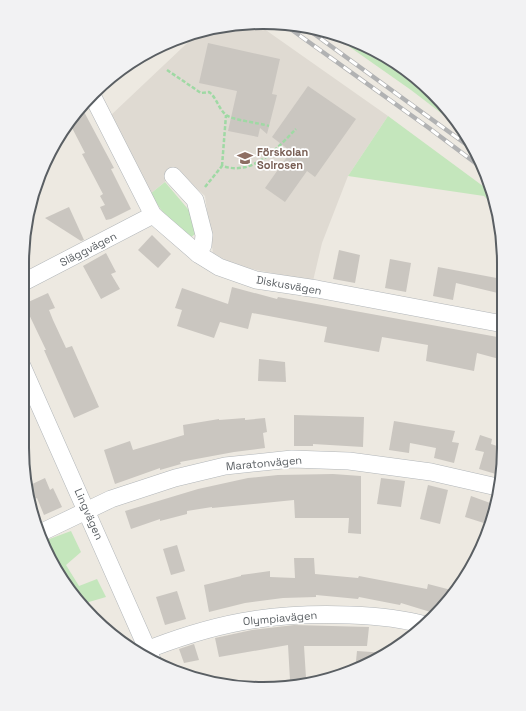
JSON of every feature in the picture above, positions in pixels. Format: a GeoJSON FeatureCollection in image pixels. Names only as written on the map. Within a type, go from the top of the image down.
{"type":"FeatureCollection","features":[{"type":"Feature","properties":{"kind":"street","name":"Diskusvägen"},"geometry":{"type":"LineString","coordinates":[[95,101],[153,216],[198,254],[219,267],[256,280],[497,323]]}},
{"type":"Feature","properties":{"kind":"street"},"geometry":{"type":"LineString","coordinates":[[173,176],[195,200],[204,235],[203,245],[198,254]]}},
{"type":"Feature","properties":{"kind":"street","name":"Släggvägen"},"geometry":{"type":"LineString","coordinates":[[29,279],[153,216]]}},
{"type":"Feature","properties":{"kind":"street","name":"Lingvägen"},"geometry":{"type":"LineString","coordinates":[[29,382],[87,510],[145,650]]}},
{"type":"Feature","properties":{"kind":"street","name":"Maratonvägen"},"geometry":{"type":"LineString","coordinates":[[44,531],[111,499],[175,478],[225,466],[292,459],[349,461],[431,472],[494,486]]}},
{"type":"Feature","properties":{"kind":"street","name":"Olympiavägen"},"geometry":{"type":"LineString","coordinates":[[151,653],[212,627],[259,618],[329,614],[374,616],[417,624]]}},
{"type":"Feature","properties":{"kind":"path"},"geometry":{"type":"LineString","coordinates":[[167,70],[201,93],[209,92],[216,97],[222,110],[228,116],[269,126]]}},
{"type":"Feature","properties":{"kind":"path"},"geometry":{"type":"LineString","coordinates":[[195,200],[222,166],[226,114]]}},
{"type":"Feature","properties":{"kind":"path"},"geometry":{"type":"LineString","coordinates":[[222,166],[232,170],[247,167],[263,161],[296,129]]}},
{"type":"Feature","properties":{"kind":"shaded area","name":"Förskolan Solrosen"},"geometry":{"type":"Polygon","coordinates":[[[263,29],[388,116],[348,176],[322,243],[313,281],[247,268],[229,262],[213,253],[205,196],[178,171],[150,194],[110,116],[190,40],[217,33],[263,29]]]}},
{"type":"Feature","properties":{"kind":"green space"},"geometry":{"type":"Polygon","coordinates":[[[346,44],[380,60],[393,68],[417,87],[445,116],[346,44]]]}},
{"type":"Feature","properties":{"kind":"green space"},"geometry":{"type":"Polygon","coordinates":[[[388,116],[485,187],[489,201],[484,196],[348,176],[388,116]]]}},
{"type":"Feature","properties":{"kind":"green space"},"geometry":{"type":"Polygon","coordinates":[[[165,182],[193,215],[195,234],[190,238],[162,211],[150,194],[165,182]]]}},
{"type":"Feature","properties":{"kind":"green space"},"geometry":{"type":"Polygon","coordinates":[[[71,531],[81,552],[66,565],[79,586],[97,579],[106,597],[87,602],[68,578],[48,540],[71,531]]]}},
{"type":"Feature","properties":{"kind":"building"},"geometry":{"type":"Polygon","coordinates":[[[208,43],[280,59],[272,94],[277,95],[267,134],[260,128],[258,137],[228,131],[237,91],[199,83],[208,43]]]}},
{"type":"Feature","properties":{"kind":"building"},"geometry":{"type":"Polygon","coordinates":[[[308,86],[356,119],[315,177],[307,171],[285,202],[265,188],[287,157],[286,156],[289,150],[272,137],[308,86]]]}},
{"type":"Feature","properties":{"kind":"building"},"geometry":{"type":"Polygon","coordinates":[[[84,112],[114,168],[111,169],[131,209],[106,220],[100,207],[105,205],[100,196],[103,194],[82,154],[85,153],[72,128],[84,112]]]}},
{"type":"Feature","properties":{"kind":"building"},"geometry":{"type":"Polygon","coordinates":[[[69,207],[84,240],[81,241],[45,218],[69,207]]]}},
{"type":"Feature","properties":{"kind":"building"},"geometry":{"type":"Polygon","coordinates":[[[152,235],[171,254],[158,268],[138,250],[152,235]]]}},
{"type":"Feature","properties":{"kind":"building"},"geometry":{"type":"Polygon","coordinates":[[[339,250],[360,255],[355,283],[333,279],[339,250]]]}},
{"type":"Feature","properties":{"kind":"building"},"geometry":{"type":"Polygon","coordinates":[[[106,253],[116,272],[111,274],[120,289],[101,299],[83,266],[106,253]]]}},
{"type":"Feature","properties":{"kind":"building"},"geometry":{"type":"Polygon","coordinates":[[[390,259],[411,263],[406,292],[385,288],[390,259]]]}},
{"type":"Feature","properties":{"kind":"building"},"geometry":{"type":"Polygon","coordinates":[[[438,267],[497,278],[497,293],[456,283],[453,300],[433,296],[438,267]]]}},
{"type":"Feature","properties":{"kind":"building"},"geometry":{"type":"Polygon","coordinates":[[[232,287],[277,299],[278,297],[497,337],[497,358],[477,353],[474,371],[426,361],[428,345],[382,337],[379,352],[324,342],[327,327],[252,313],[248,329],[220,322],[214,338],[177,326],[182,310],[175,308],[182,288],[228,304],[232,287]]]}},
{"type":"Feature","properties":{"kind":"building"},"geometry":{"type":"Polygon","coordinates":[[[48,293],[55,308],[49,310],[53,320],[66,348],[72,346],[99,407],[74,418],[44,350],[46,350],[29,314],[29,302],[48,293]]]}},
{"type":"Feature","properties":{"kind":"building"},"geometry":{"type":"Polygon","coordinates":[[[259,359],[285,362],[286,382],[258,381],[259,359]]]}},
{"type":"Feature","properties":{"kind":"building"},"geometry":{"type":"Polygon","coordinates":[[[294,415],[364,417],[363,447],[313,444],[313,446],[294,446],[294,415]]]}},
{"type":"Feature","properties":{"kind":"building"},"geometry":{"type":"Polygon","coordinates":[[[245,418],[245,420],[265,418],[267,432],[263,433],[265,448],[180,462],[181,464],[160,470],[160,468],[115,484],[104,450],[130,441],[133,450],[184,435],[183,425],[219,419],[245,418]]]}},
{"type":"Feature","properties":{"kind":"building"},"geometry":{"type":"Polygon","coordinates":[[[394,421],[455,431],[452,442],[459,443],[454,463],[434,458],[436,448],[410,443],[409,453],[389,450],[394,421]]]}},
{"type":"Feature","properties":{"kind":"building"},"geometry":{"type":"Polygon","coordinates":[[[480,435],[492,439],[491,444],[497,446],[495,474],[479,469],[484,452],[475,450],[480,435]]]}},
{"type":"Feature","properties":{"kind":"building"},"geometry":{"type":"Polygon","coordinates":[[[333,474],[361,476],[361,534],[348,533],[349,518],[295,518],[294,500],[212,507],[187,511],[187,514],[160,521],[160,519],[131,529],[125,511],[198,489],[248,478],[278,475],[333,474]]]}},
{"type":"Feature","properties":{"kind":"building"},"geometry":{"type":"Polygon","coordinates":[[[45,478],[50,490],[53,488],[62,507],[44,515],[37,498],[34,499],[32,484],[45,478]]]}},
{"type":"Feature","properties":{"kind":"building"},"geometry":{"type":"Polygon","coordinates":[[[381,478],[405,481],[401,507],[377,504],[381,478]]]}},
{"type":"Feature","properties":{"kind":"building"},"geometry":{"type":"Polygon","coordinates":[[[428,485],[448,490],[440,524],[420,519],[428,485]]]}},
{"type":"Feature","properties":{"kind":"building"},"geometry":{"type":"Polygon","coordinates":[[[471,496],[491,503],[485,523],[465,517],[471,496]]]}},
{"type":"Feature","properties":{"kind":"building"},"geometry":{"type":"Polygon","coordinates":[[[177,545],[185,571],[171,575],[163,549],[177,545]]]}},
{"type":"Feature","properties":{"kind":"building"},"geometry":{"type":"Polygon","coordinates":[[[294,558],[314,558],[315,574],[358,578],[359,576],[427,589],[428,584],[449,590],[429,612],[401,603],[400,605],[359,597],[358,599],[316,595],[316,597],[283,598],[245,603],[209,612],[204,585],[241,575],[270,571],[270,577],[295,578],[294,558]]]}},
{"type":"Feature","properties":{"kind":"building"},"geometry":{"type":"Polygon","coordinates":[[[177,591],[186,619],[165,625],[156,597],[177,591]]]}},
{"type":"Feature","properties":{"kind":"building"},"geometry":{"type":"Polygon","coordinates":[[[294,625],[369,627],[367,646],[304,646],[306,678],[290,680],[288,645],[219,657],[215,638],[252,630],[294,625]]]}},
{"type":"Feature","properties":{"kind":"building"},"geometry":{"type":"Polygon","coordinates":[[[194,644],[199,660],[184,663],[179,649],[194,644]]]}},
{"type":"Feature","properties":{"kind":"building"},"geometry":{"type":"Polygon","coordinates":[[[357,651],[377,652],[366,658],[356,663],[357,651]]]}},
{"type":"Feature","properties":{"kind":"railway"},"geometry":{"type":"LineString","coordinates":[[293,31],[474,162]]}},
{"type":"Feature","properties":{"kind":"railway"},"geometry":{"type":"LineString","coordinates":[[315,35],[464,143]]}},
{"type":"Feature","properties":{"kind":"place","name":"Förskolan Solrosen"},"geometry":{"type":"Point","coordinates":[245,158]}}]}
